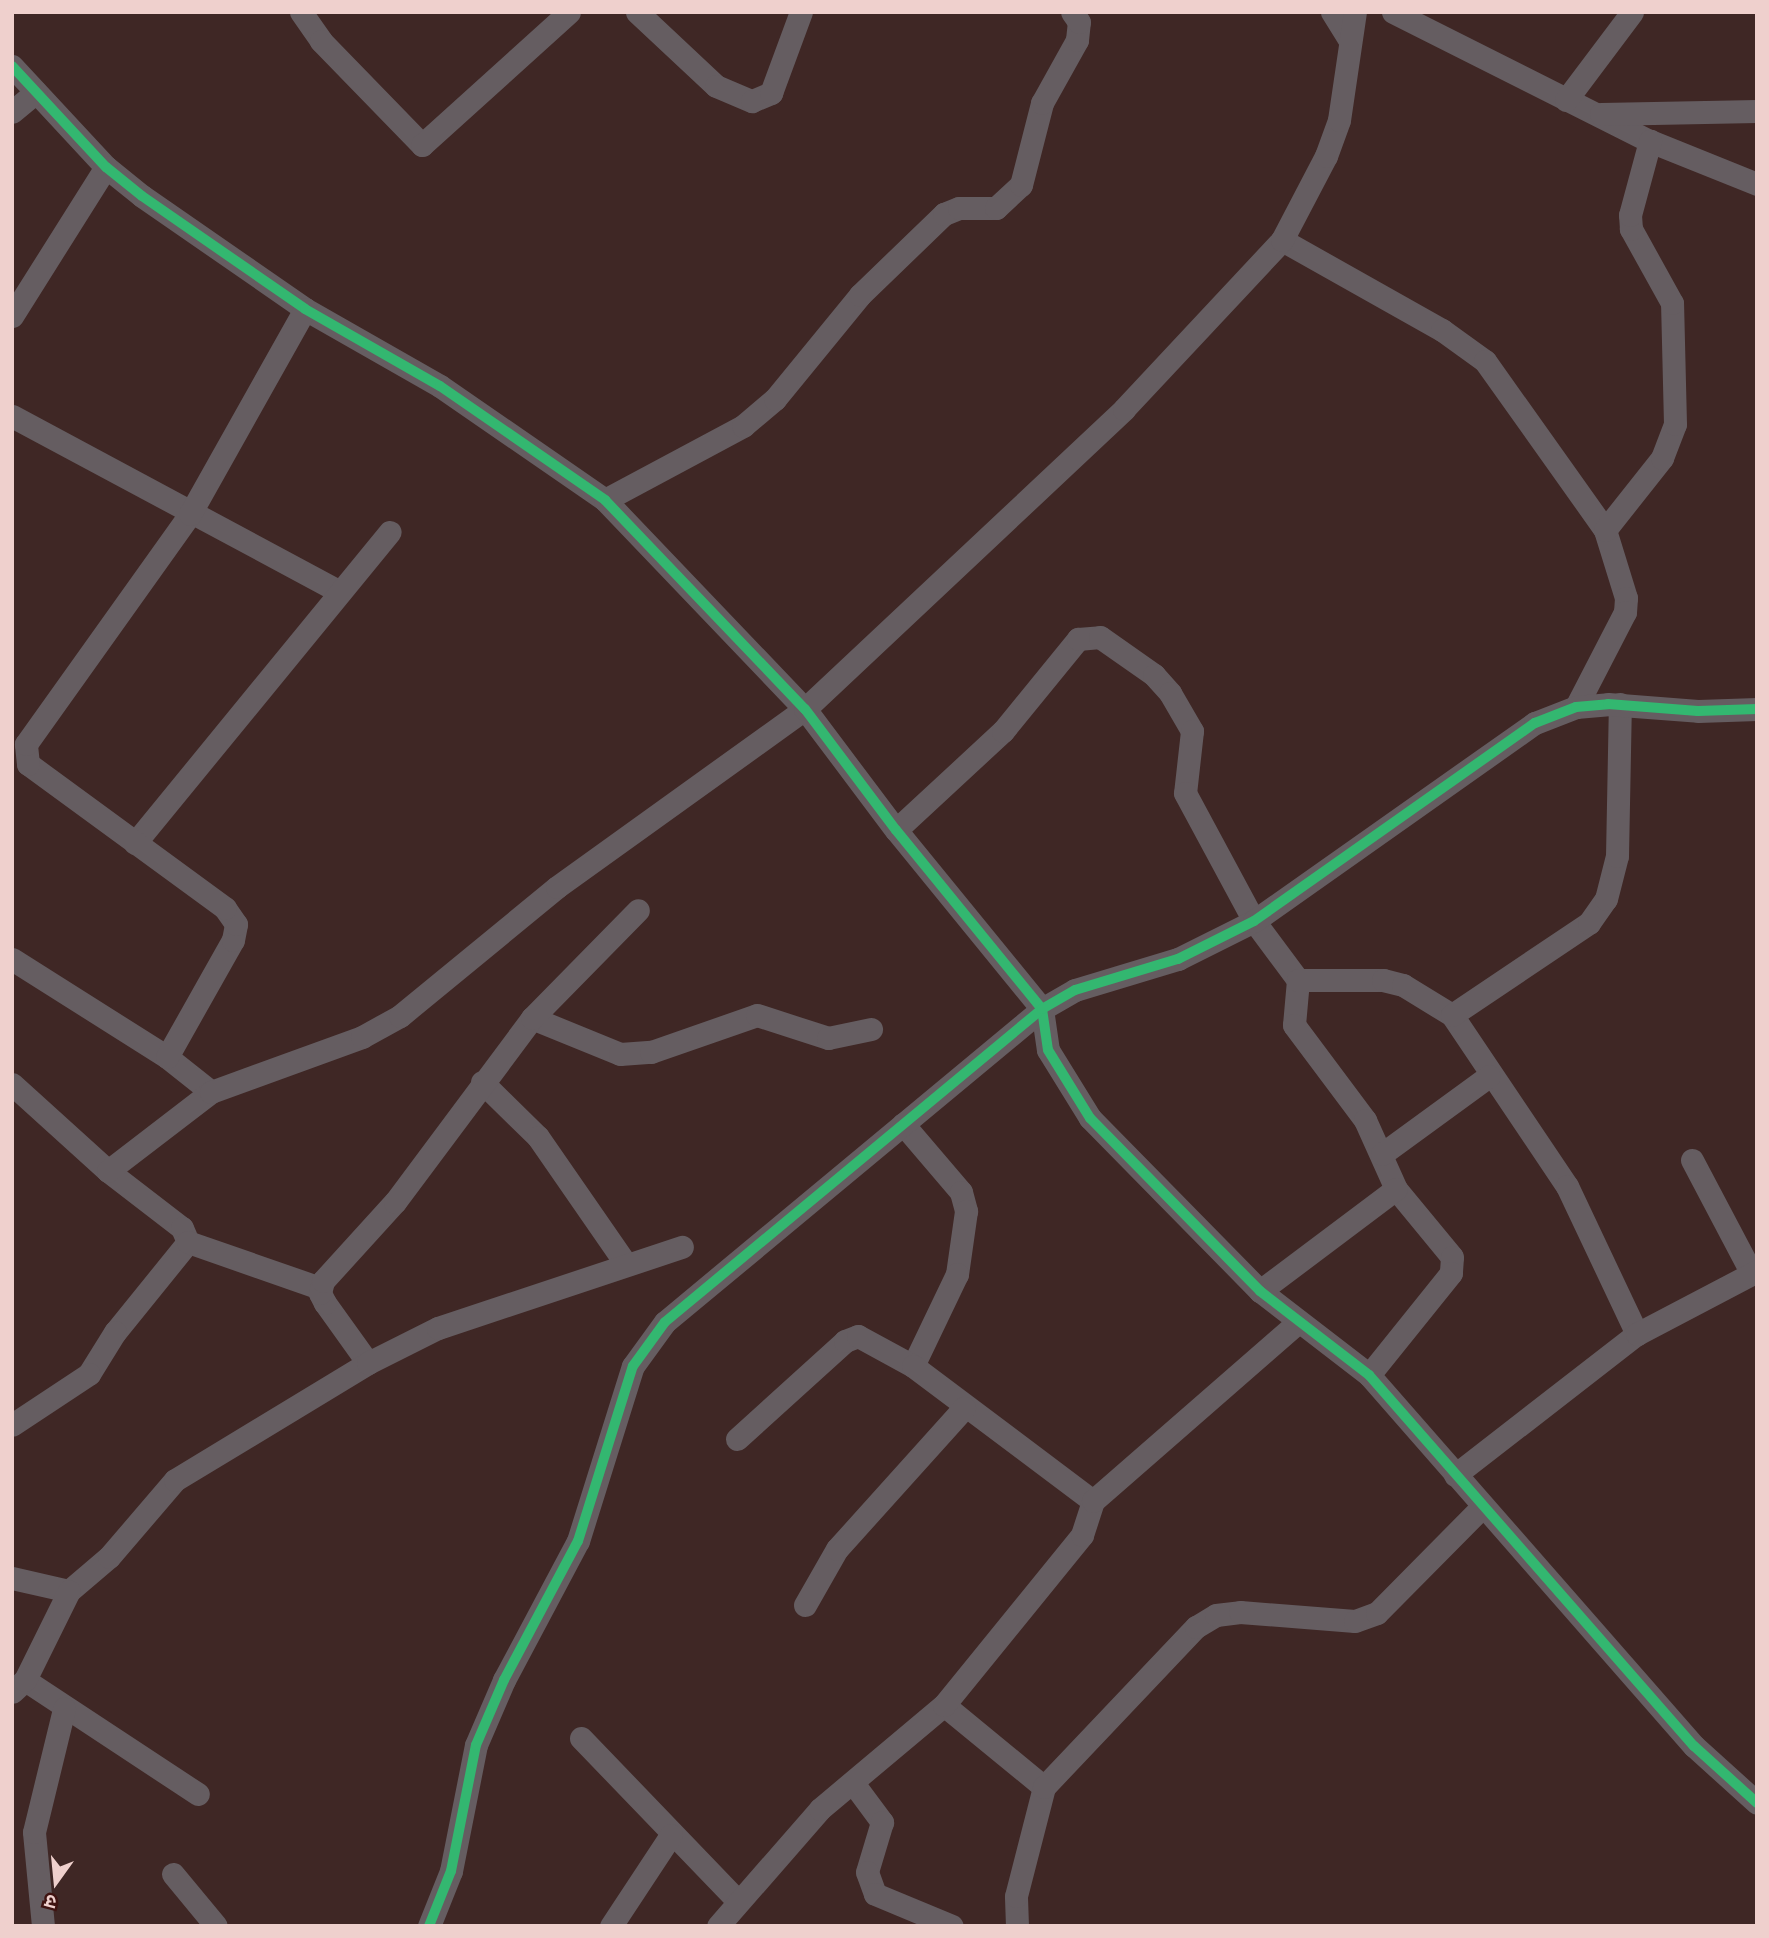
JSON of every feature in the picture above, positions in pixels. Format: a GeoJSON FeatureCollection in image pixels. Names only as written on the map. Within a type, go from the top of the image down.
{"type":"FeatureCollection","features":[{"type":"Feature","properties":{"kind":"street"},"geometry":{"type":"LineString","coordinates":[[301,12],[321,41],[422,145],[569,12]]}},
{"type":"Feature","properties":{"kind":"street"},"geometry":{"type":"LineString","coordinates":[[637,12],[716,86],[752,102],[771,93],[801,12]]}},
{"type":"Feature","properties":{"kind":"street"},"geometry":{"type":"LineString","coordinates":[[606,500],[743,426],[775,399],[860,295],[944,214],[959,208],[996,208],[1021,185],[1042,103],[1077,40],[1079,22],[1072,12]]}},
{"type":"Feature","properties":{"kind":"street"},"geometry":{"type":"LineString","coordinates":[[1332,12],[1350,41]]}},
{"type":"Feature","properties":{"kind":"street"},"geometry":{"type":"LineString","coordinates":[[108,1171],[211,1092],[381,1028],[557,887],[805,709],[1125,409],[1282,240],[1326,156],[1339,120],[1355,12]]}},
{"type":"Feature","properties":{"kind":"street"},"geometry":{"type":"LineString","coordinates":[[1393,12],[1650,141],[1757,184]]}},
{"type":"Feature","properties":{"kind":"street"},"geometry":{"type":"LineString","coordinates":[[1566,100],[1632,12]]}},
{"type":"Feature","properties":{"kind":"street"},"geometry":{"type":"LineString","coordinates":[[12,66],[107,167],[305,309],[440,386],[606,500],[805,709],[895,830],[1042,1009],[1048,1050],[1090,1118],[1260,1291],[1297,1323],[1369,1375],[1694,1746],[1757,1803]]}},
{"type":"Feature","properties":{"kind":"street"},"geometry":{"type":"LineString","coordinates":[[12,112],[36,92]]}},
{"type":"Feature","properties":{"kind":"street"},"geometry":{"type":"LineString","coordinates":[[1595,114],[1757,111]]}},
{"type":"Feature","properties":{"kind":"street"},"geometry":{"type":"LineString","coordinates":[[1605,530],[1662,458],[1675,424],[1672,303],[1631,229],[1630,215],[1650,141]]}},
{"type":"Feature","properties":{"kind":"street"},"geometry":{"type":"LineString","coordinates":[[12,316],[107,167]]}},
{"type":"Feature","properties":{"kind":"street"},"geometry":{"type":"LineString","coordinates":[[1282,240],[1441,330],[1485,361],[1605,530],[1626,598],[1625,612],[1576,707]]}},
{"type":"Feature","properties":{"kind":"street"},"geometry":{"type":"LineString","coordinates":[[167,1058],[233,940],[236,924],[225,908],[28,764],[26,744],[190,514],[305,309]]}},
{"type":"Feature","properties":{"kind":"street"},"geometry":{"type":"LineString","coordinates":[[12,416],[340,593]]}},
{"type":"Feature","properties":{"kind":"street"},"geometry":{"type":"LineString","coordinates":[[135,843],[390,531]]}},
{"type":"Feature","properties":{"kind":"street"},"geometry":{"type":"LineString","coordinates":[[895,830],[1003,731],[1078,639],[1100,637],[1154,675],[1190,722],[1185,793],[1254,921],[1298,980],[1294,1025],[1364,1120],[1396,1189],[1454,1265],[1369,1375]]}},
{"type":"Feature","properties":{"kind":"street"},"geometry":{"type":"LineString","coordinates":[[1452,1015],[1589,923],[1606,899],[1617,865],[1620,704]]}},
{"type":"Feature","properties":{"kind":"street"},"geometry":{"type":"LineString","coordinates":[[429,1926],[451,1871],[476,1745],[504,1680],[578,1541],[633,1366],[665,1322],[1042,1009],[1075,990],[1178,959],[1254,921],[1535,723],[1576,707],[1620,704],[1698,711],[1757,709]]}},
{"type":"Feature","properties":{"kind":"street"},"geometry":{"type":"LineString","coordinates":[[320,1287],[395,1202],[532,1018],[638,910]]}},
{"type":"Feature","properties":{"kind":"street"},"geometry":{"type":"LineString","coordinates":[[12,960],[167,1058],[211,1092]]}},
{"type":"Feature","properties":{"kind":"street"},"geometry":{"type":"LineString","coordinates":[[1298,980],[1383,980],[1403,985],[1452,1015],[1489,1076],[1567,1186],[1637,1334]]}},
{"type":"Feature","properties":{"kind":"street"},"geometry":{"type":"LineString","coordinates":[[532,1018],[620,1054],[651,1052],[757,1015],[828,1038],[871,1029]]}},
{"type":"Feature","properties":{"kind":"street"},"geometry":{"type":"LineString","coordinates":[[1382,1154],[1489,1076]]}},
{"type":"Feature","properties":{"kind":"street"},"geometry":{"type":"LineString","coordinates":[[482,1082],[538,1136],[626,1264]]}},
{"type":"Feature","properties":{"kind":"street"},"geometry":{"type":"LineString","coordinates":[[12,1084],[108,1171],[182,1228],[188,1242],[320,1287]]}},
{"type":"Feature","properties":{"kind":"street"},"geometry":{"type":"LineString","coordinates":[[903,1124],[961,1192],[967,1211],[957,1274],[913,1366]]}},
{"type":"Feature","properties":{"kind":"street"},"geometry":{"type":"LineString","coordinates":[[1455,1475],[1637,1334],[1755,1273],[1692,1160]]}},
{"type":"Feature","properties":{"kind":"street"},"geometry":{"type":"LineString","coordinates":[[1260,1291],[1396,1189]]}},
{"type":"Feature","properties":{"kind":"street"},"geometry":{"type":"LineString","coordinates":[[17,1415],[89,1374],[115,1332],[188,1242]]}},
{"type":"Feature","properties":{"kind":"street"},"geometry":{"type":"LineString","coordinates":[[198,1794],[119,1738],[19,1686],[69,1591],[109,1558],[175,1480],[368,1363],[438,1328],[682,1247]]}},
{"type":"Feature","properties":{"kind":"street"},"geometry":{"type":"LineString","coordinates":[[320,1287],[325,1303],[368,1363]]}},
{"type":"Feature","properties":{"kind":"street"},"geometry":{"type":"LineString","coordinates":[[718,1926],[737,1900],[820,1809],[944,1704],[1082,1535],[1093,1502],[1297,1323]]}},
{"type":"Feature","properties":{"kind":"street"},"geometry":{"type":"LineString","coordinates":[[737,1439],[845,1341],[858,1336],[913,1366],[964,1408],[1093,1502]]}},
{"type":"Feature","properties":{"kind":"street"},"geometry":{"type":"LineString","coordinates":[[805,1605],[837,1549],[964,1408]]}},
{"type":"Feature","properties":{"kind":"street"},"geometry":{"type":"LineString","coordinates":[[1017,1926],[1016,1896],[1044,1787],[1196,1628],[1216,1615],[1240,1612],[1355,1621],[1377,1613],[1482,1507]]}},
{"type":"Feature","properties":{"kind":"street"},"geometry":{"type":"LineString","coordinates":[[12,1578],[69,1591]]}},
{"type":"Feature","properties":{"kind":"street"},"geometry":{"type":"LineString","coordinates":[[944,1704],[1044,1787]]}},
{"type":"Feature","properties":{"kind":"street"},"geometry":{"type":"LineString","coordinates":[[43,1926],[34,1832],[64,1709]]}},
{"type":"Feature","properties":{"kind":"street"},"geometry":{"type":"LineString","coordinates":[[581,1738],[671,1835],[737,1900]]}},
{"type":"Feature","properties":{"kind":"street"},"geometry":{"type":"LineString","coordinates":[[853,1783],[882,1822],[867,1872],[876,1894],[952,1926]]}},
{"type":"Feature","properties":{"kind":"street"},"geometry":{"type":"LineString","coordinates":[[611,1926],[671,1835]]}},
{"type":"Feature","properties":{"kind":"street"},"geometry":{"type":"LineString","coordinates":[[173,1874],[216,1926]]}},
{"type":"Feature","properties":{"kind":"cycle path"},"geometry":{"type":"LineString","coordinates":[[12,66],[106,167],[142,196],[305,309],[440,386],[605,500],[805,709],[896,830],[1042,1009],[1048,1050],[1090,1118],[1260,1291],[1369,1375],[1694,1746],[1757,1803]]}},
{"type":"Feature","properties":{"kind":"cycle path"},"geometry":{"type":"LineString","coordinates":[[429,1926],[451,1871],[476,1745],[504,1680],[578,1541],[633,1366],[665,1322],[1042,1009],[1075,990],[1178,959],[1254,921],[1535,723],[1576,707],[1608,704],[1698,711],[1757,709]]}}]}
